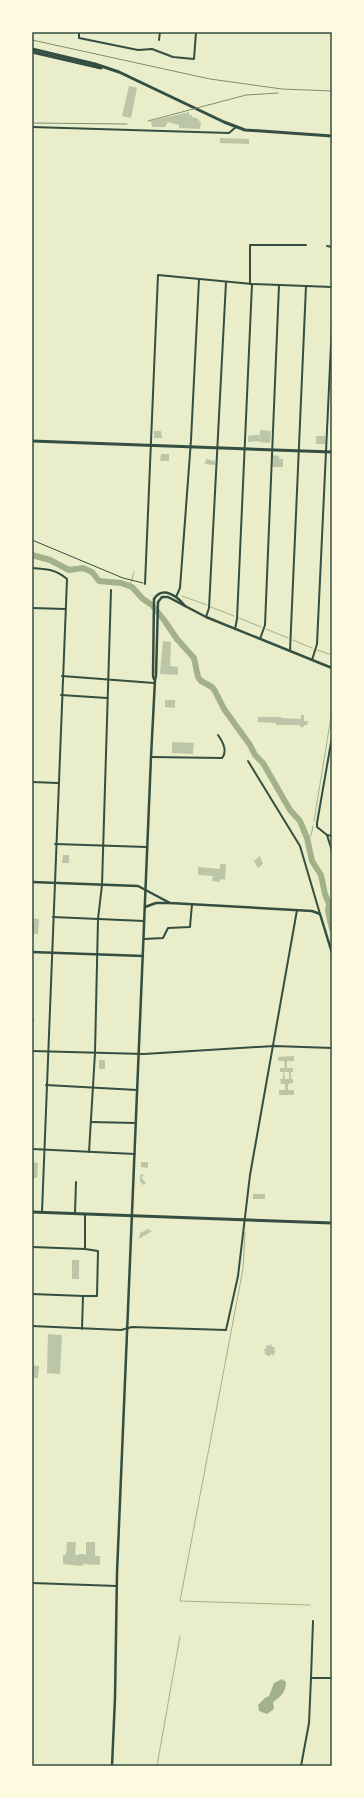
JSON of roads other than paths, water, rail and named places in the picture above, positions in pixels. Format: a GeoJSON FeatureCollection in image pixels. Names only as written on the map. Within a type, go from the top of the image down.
{"type":"FeatureCollection","features":[{"type":"Feature","properties":{"kind":"main road"},"geometry":{"type":"LineString","coordinates":[[32,49],[95,64],[130,76],[236,127],[249,131],[332,136]]}},
{"type":"Feature","properties":{"kind":"main road"},"geometry":{"type":"LineString","coordinates":[[32,52],[95,68],[104,68]]}},
{"type":"Feature","properties":{"kind":"main road"},"geometry":{"type":"LineString","coordinates":[[32,440],[332,452]]}},
{"type":"Feature","properties":{"kind":"main road"},"geometry":{"type":"LineString","coordinates":[[112,1766],[117,1586],[134,1154],[138,1090],[154,681],[156,676],[154,600],[156,596],[165,592],[176,597],[187,607]]}},
{"type":"Feature","properties":{"kind":"main road"},"geometry":{"type":"LineString","coordinates":[[155,634],[159,600],[164,597],[168,597],[206,617],[332,668]]}},
{"type":"Feature","properties":{"kind":"main road"},"geometry":{"type":"LineString","coordinates":[[32,882],[135,886],[146,889],[159,898],[170,903]]}},
{"type":"Feature","properties":{"kind":"main road"},"geometry":{"type":"LineString","coordinates":[[145,906],[156,903],[192,904],[297,910],[320,914],[332,953]]}},
{"type":"Feature","properties":{"kind":"main road"},"geometry":{"type":"LineString","coordinates":[[32,952],[143,956]]}},
{"type":"Feature","properties":{"kind":"main road"},"geometry":{"type":"LineString","coordinates":[[32,1212],[332,1223]]}},
{"type":"Feature","properties":{"kind":"street"},"geometry":{"type":"LineString","coordinates":[[79,32],[79,38],[138,50],[152,49],[173,57],[194,59],[196,32]]}},
{"type":"Feature","properties":{"kind":"street"},"geometry":{"type":"LineString","coordinates":[[159,40],[160,32]]}},
{"type":"Feature","properties":{"kind":"street"},"geometry":{"type":"LineString","coordinates":[[32,127],[229,133],[236,127]]}},
{"type":"Feature","properties":{"kind":"street"},"geometry":{"type":"LineString","coordinates":[[234,629],[237,619],[251,284],[250,244],[306,246]]}},
{"type":"Feature","properties":{"kind":"street"},"geometry":{"type":"LineString","coordinates":[[327,246],[332,247]]}},
{"type":"Feature","properties":{"kind":"street"},"geometry":{"type":"LineString","coordinates":[[145,584],[158,275],[251,284],[332,287]]}},
{"type":"Feature","properties":{"kind":"street"},"geometry":{"type":"LineString","coordinates":[[176,597],[180,588],[190,446],[199,278]]}},
{"type":"Feature","properties":{"kind":"street"},"geometry":{"type":"LineString","coordinates":[[206,617],[209,608],[212,569],[226,282]]}},
{"type":"Feature","properties":{"kind":"street"},"geometry":{"type":"LineString","coordinates":[[260,639],[264,625],[279,285]]}},
{"type":"Feature","properties":{"kind":"street"},"geometry":{"type":"LineString","coordinates":[[290,651],[306,286]]}},
{"type":"Feature","properties":{"kind":"street"},"geometry":{"type":"LineString","coordinates":[[312,660],[317,644],[332,323]]}},
{"type":"Feature","properties":{"kind":"street"},"geometry":{"type":"LineString","coordinates":[[32,568],[50,569],[60,573],[67,579],[55,844],[55,883],[43,1150],[42,1212]]}},
{"type":"Feature","properties":{"kind":"street"},"geometry":{"type":"LineString","coordinates":[[89,1152],[95,1053],[98,919],[102,885],[107,698],[112,590]]}},
{"type":"Feature","properties":{"kind":"street"},"geometry":{"type":"LineString","coordinates":[[32,608],[65,609]]}},
{"type":"Feature","properties":{"kind":"street"},"geometry":{"type":"LineString","coordinates":[[62,676],[154,681]]}},
{"type":"Feature","properties":{"kind":"street"},"geometry":{"type":"LineString","coordinates":[[61,695],[107,698]]}},
{"type":"Feature","properties":{"kind":"street"},"geometry":{"type":"LineString","coordinates":[[151,757],[222,758],[225,753],[224,746],[218,735]]}},
{"type":"Feature","properties":{"kind":"street"},"geometry":{"type":"LineString","coordinates":[[332,737],[317,823],[317,827],[327,836],[332,851]]}},
{"type":"Feature","properties":{"kind":"street"},"geometry":{"type":"LineString","coordinates":[[248,761],[300,846],[320,914]]}},
{"type":"Feature","properties":{"kind":"street"},"geometry":{"type":"LineString","coordinates":[[32,782],[58,783]]}},
{"type":"Feature","properties":{"kind":"street"},"geometry":{"type":"LineString","coordinates":[[327,836],[332,836]]}},
{"type":"Feature","properties":{"kind":"street"},"geometry":{"type":"LineString","coordinates":[[55,844],[147,847]]}},
{"type":"Feature","properties":{"kind":"street"},"geometry":{"type":"LineString","coordinates":[[144,939],[163,938],[168,928],[190,927],[192,904]]}},
{"type":"Feature","properties":{"kind":"street"},"geometry":{"type":"LineString","coordinates":[[32,1326],[122,1330],[132,1327],[226,1330],[234,1298],[250,1175],[297,910]]}},
{"type":"Feature","properties":{"kind":"street"},"geometry":{"type":"LineString","coordinates":[[53,917],[144,921]]}},
{"type":"Feature","properties":{"kind":"street"},"geometry":{"type":"LineString","coordinates":[[32,1051],[139,1054],[274,1046],[332,1048]]}},
{"type":"Feature","properties":{"kind":"street"},"geometry":{"type":"LineString","coordinates":[[46,1085],[93,1086],[138,1090]]}},
{"type":"Feature","properties":{"kind":"street"},"geometry":{"type":"LineString","coordinates":[[90,1122],[136,1123]]}},
{"type":"Feature","properties":{"kind":"street"},"geometry":{"type":"LineString","coordinates":[[32,1149],[134,1154]]}},
{"type":"Feature","properties":{"kind":"street"},"geometry":{"type":"LineString","coordinates":[[75,1214],[76,1182]]}},
{"type":"Feature","properties":{"kind":"street"},"geometry":{"type":"LineString","coordinates":[[85,1214],[85,1249]]}},
{"type":"Feature","properties":{"kind":"street"},"geometry":{"type":"LineString","coordinates":[[32,1247],[85,1249],[98,1251],[97,1296],[32,1294]]}},
{"type":"Feature","properties":{"kind":"street"},"geometry":{"type":"LineString","coordinates":[[82,1329],[84,1296]]}},
{"type":"Feature","properties":{"kind":"street"},"geometry":{"type":"LineString","coordinates":[[32,1584],[117,1586]]}},
{"type":"Feature","properties":{"kind":"street"},"geometry":{"type":"LineString","coordinates":[[301,1766],[308,1723],[313,1621]]}},
{"type":"Feature","properties":{"kind":"street"},"geometry":{"type":"LineString","coordinates":[[311,1678],[332,1678]]}},
{"type":"Feature","properties":{"kind":"waterway"},"geometry":{"type":"LineString","coordinates":[[32,555],[50,560],[69,570],[83,568],[92,572],[99,581],[121,583],[132,587],[143,599],[152,605],[177,639],[194,658],[198,677],[215,691],[224,709],[250,745],[255,755],[263,763],[290,810],[300,821],[307,838],[312,861],[321,875],[329,904],[328,911],[332,929]]}},
{"type":"Feature","properties":{"kind":"waterway"},"geometry":{"type":"LineString","coordinates":[[130,586],[134,572]]}},
{"type":"Feature","properties":{"kind":"waterway"},"geometry":{"type":"LineString","coordinates":[[182,596],[207,605]]}},
{"type":"Feature","properties":{"kind":"waterway"},"geometry":{"type":"LineString","coordinates":[[211,607],[234,616]]}},
{"type":"Feature","properties":{"kind":"waterway"},"geometry":{"type":"LineString","coordinates":[[239,618],[261,627]]}},
{"type":"Feature","properties":{"kind":"waterway"},"geometry":{"type":"LineString","coordinates":[[266,629],[288,638]]}},
{"type":"Feature","properties":{"kind":"waterway"},"geometry":{"type":"LineString","coordinates":[[293,640],[312,648]]}},
{"type":"Feature","properties":{"kind":"waterway"},"geometry":{"type":"LineString","coordinates":[[317,650],[332,655]]}},
{"type":"Feature","properties":{"kind":"waterway"},"geometry":{"type":"LineString","coordinates":[[314,821],[332,711]]}},
{"type":"Feature","properties":{"kind":"waterway"},"geometry":{"type":"LineString","coordinates":[[307,838],[311,836],[313,826]]}},
{"type":"Feature","properties":{"kind":"waterway"},"geometry":{"type":"LineString","coordinates":[[245,1232],[243,1269],[180,1601],[310,1605]]}},
{"type":"Feature","properties":{"kind":"waterway"},"geometry":{"type":"LineString","coordinates":[[157,1766],[180,1636]]}},
{"type":"Feature","properties":{"kind":"railway"},"geometry":{"type":"LineString","coordinates":[[32,40],[210,79],[282,89],[332,91]]}},
{"type":"Feature","properties":{"kind":"railway"},"geometry":{"type":"LineString","coordinates":[[148,121],[246,95],[278,93]]}},
{"type":"Feature","properties":{"kind":"railway"},"geometry":{"type":"LineString","coordinates":[[32,123],[127,124]]}}]}
